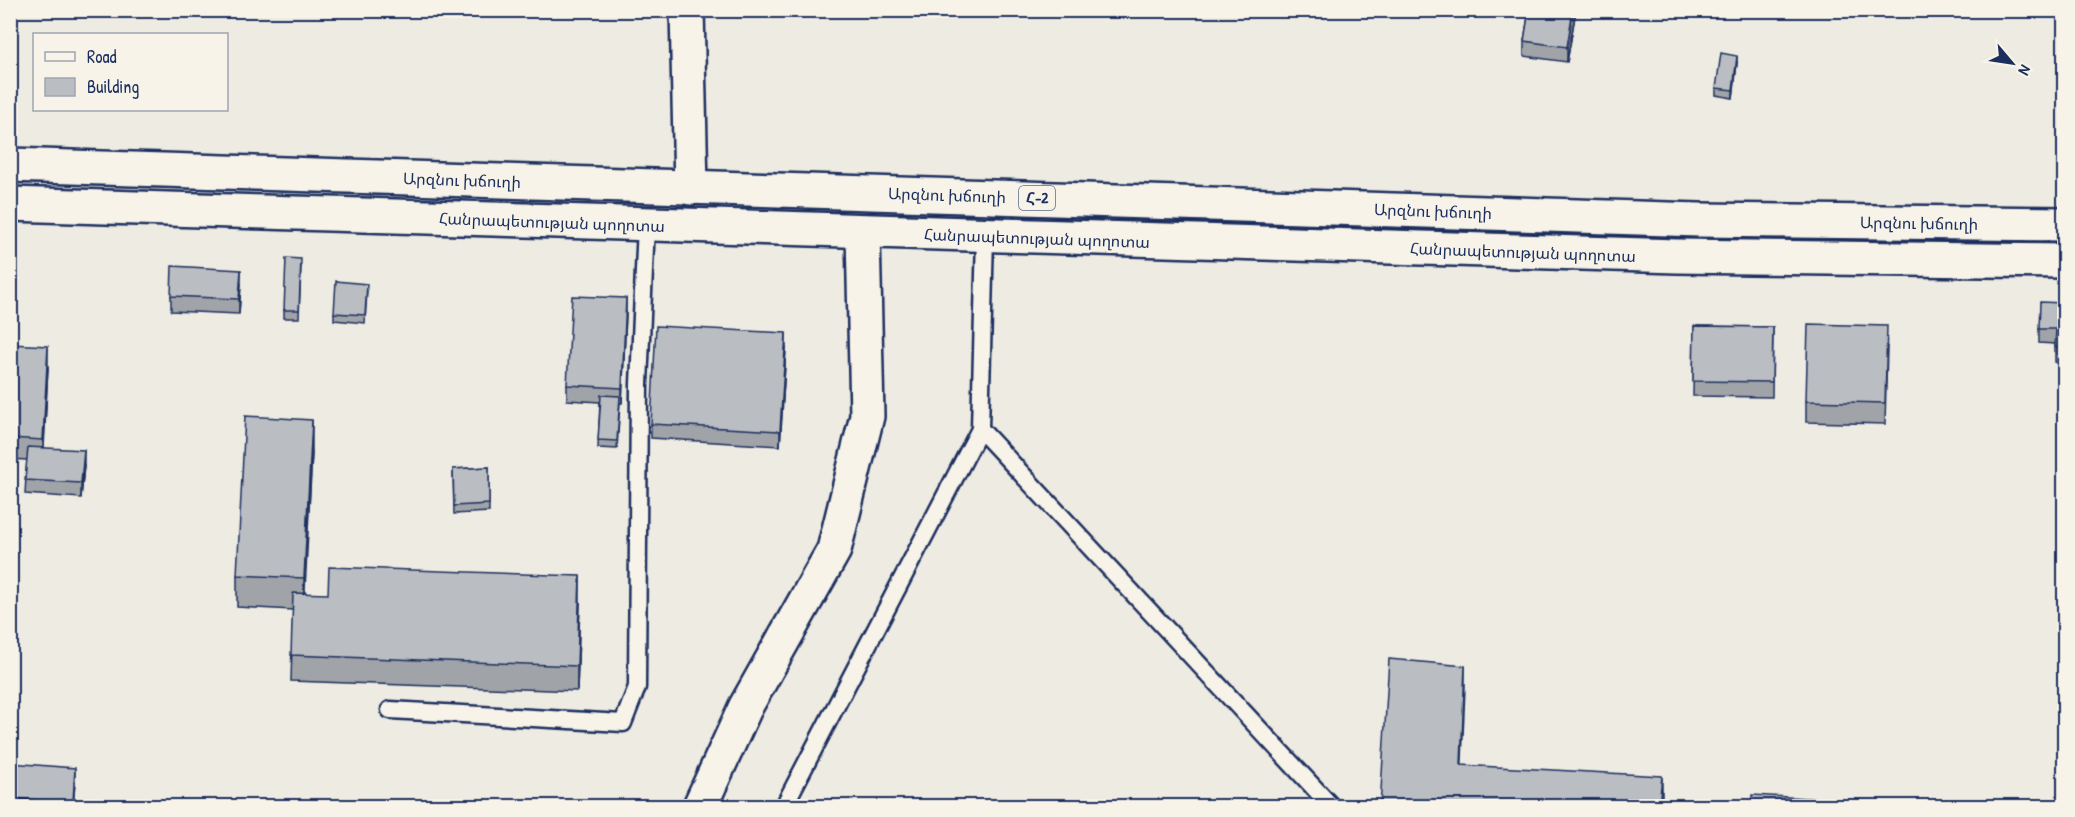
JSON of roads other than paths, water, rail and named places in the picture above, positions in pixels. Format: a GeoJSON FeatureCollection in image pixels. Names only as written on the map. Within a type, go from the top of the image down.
{"type":"FeatureCollection","features":[{"type":"Feature","properties":{"kind":"main road"},"geometry":{"type":"LineString","coordinates":[[687,10],[691,188]]}},
{"type":"Feature","properties":{"kind":"main road","name":"Արզնու խճուղի"},"geometry":{"type":"LineString","coordinates":[[10,165],[1700,220],[2064,224]]}},
{"type":"Feature","properties":{"kind":"main road","name":"Հանրապետության պողոտա"},"geometry":{"type":"LineString","coordinates":[[10,204],[1688,257],[2064,261]]}},
{"type":"Feature","properties":{"kind":"main road"},"geometry":{"type":"LineString","coordinates":[[700,807],[746,706],[834,550],[867,416],[863,232]]}},
{"type":"Feature","properties":{"kind":"lane"},"geometry":{"type":"LineString","coordinates":[[390,710],[623,723],[637,687],[639,384],[646,225]]}},
{"type":"Feature","properties":{"kind":"lane"},"geometry":{"type":"LineString","coordinates":[[784,807],[980,429],[986,236]]}},
{"type":"Feature","properties":{"kind":"lane"},"geometry":{"type":"LineString","coordinates":[[980,429],[1331,807]]}}]}
